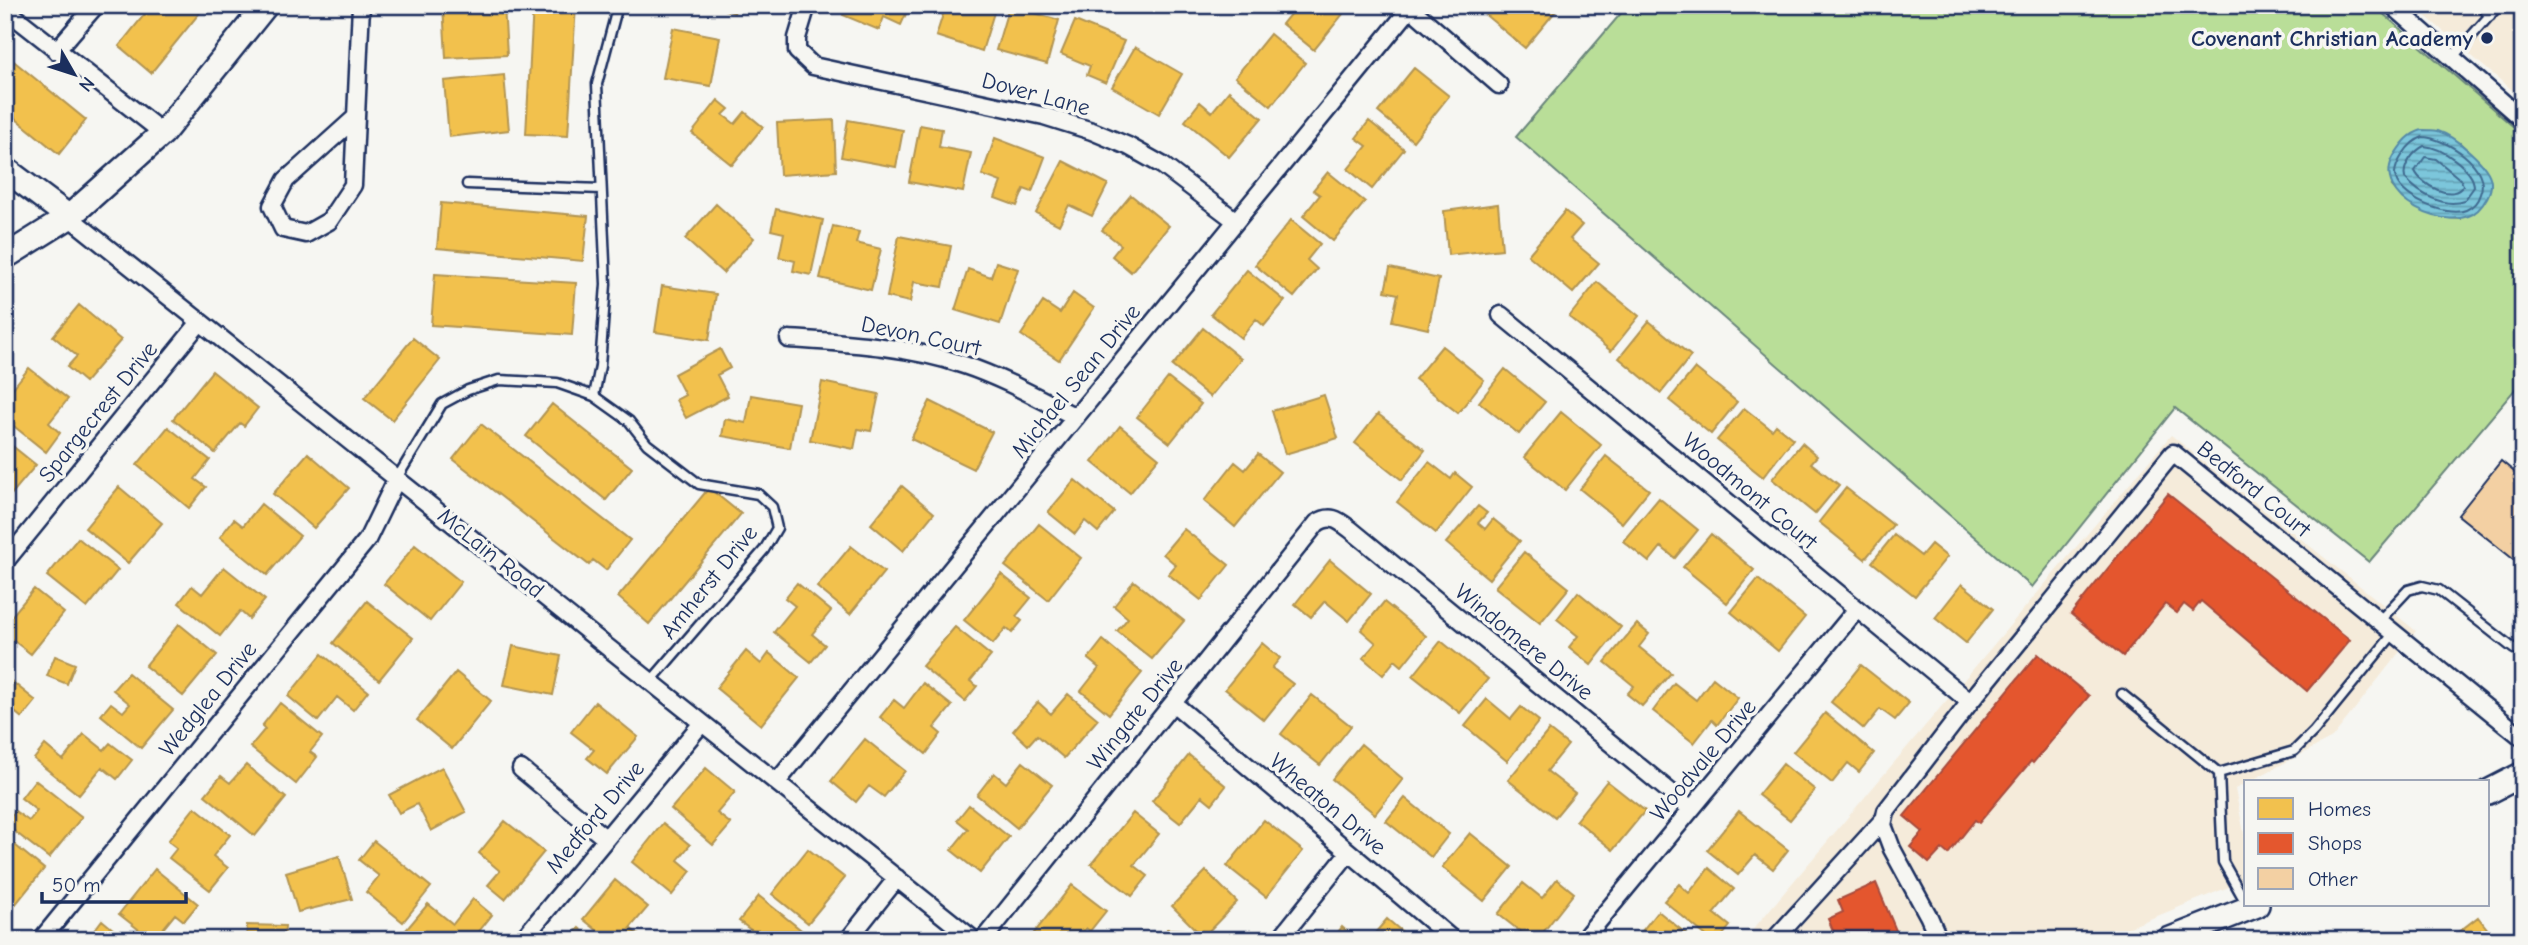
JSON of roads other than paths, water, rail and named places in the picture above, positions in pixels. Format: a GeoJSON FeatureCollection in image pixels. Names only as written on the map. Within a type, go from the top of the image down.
{"type":"FeatureCollection","features":[{"type":"Feature","properties":{"kind":"street"},"geometry":{"type":"LineString","coordinates":[[56,51],[96,5]]}},
{"type":"Feature","properties":{"kind":"street"},"geometry":{"type":"LineString","coordinates":[[5,257],[69,217],[163,133],[266,5]]}},
{"type":"Feature","properties":{"kind":"street"},"geometry":{"type":"LineString","coordinates":[[356,117],[286,180],[272,206],[283,229],[306,234],[329,220],[353,186],[361,5]]}},
{"type":"Feature","properties":{"kind":"street","name":"Dover Lane"},"geometry":{"type":"LineString","coordinates":[[807,5],[796,51],[813,66],[1044,116],[1092,131],[1128,146],[1162,165],[1236,221]]}},
{"type":"Feature","properties":{"kind":"street"},"geometry":{"type":"LineString","coordinates":[[2392,5],[2523,120]]}},
{"type":"Feature","properties":{"kind":"street"},"geometry":{"type":"LineString","coordinates":[[1410,6],[1499,85]]}},
{"type":"Feature","properties":{"kind":"street","name":"Michael Sean Drive"},"geometry":{"type":"LineString","coordinates":[[777,782],[1410,6]]}},
{"type":"Feature","properties":{"kind":"street"},"geometry":{"type":"LineString","coordinates":[[5,9],[163,133]]}},
{"type":"Feature","properties":{"kind":"street","name":"McLain Road"},"geometry":{"type":"LineString","coordinates":[[5,169],[69,217],[974,940]]}},
{"type":"Feature","properties":{"kind":"street","name":"Woodmont Court"},"geometry":{"type":"LineString","coordinates":[[1501,315],[1970,702]]}},
{"type":"Feature","properties":{"kind":"street","name":"Spargecrest Drive"},"geometry":{"type":"LineString","coordinates":[[5,562],[200,322]]}},
{"type":"Feature","properties":{"kind":"street","name":"Devon Court"},"geometry":{"type":"LineString","coordinates":[[789,339],[855,344],[962,364],[996,377],[1076,417]]}},
{"type":"Feature","properties":{"kind":"street","name":"Bedford Court"},"geometry":{"type":"LineString","coordinates":[[1970,702],[2173,453],[2523,738]]}},
{"type":"Feature","properties":{"kind":"street","name":"Wedglea Drive"},"geometry":{"type":"LineString","coordinates":[[41,940],[367,540],[397,478]]}},
{"type":"Feature","properties":{"kind":"street","name":"Wingate Drive"},"geometry":{"type":"LineString","coordinates":[[983,940],[1317,523],[1325,518]]}},
{"type":"Feature","properties":{"kind":"street","name":"Windomere Drive"},"geometry":{"type":"LineString","coordinates":[[1325,518],[1334,518],[1350,528],[1691,809]]}},
{"type":"Feature","properties":{"kind":"street","name":"Woodvale Drive"},"geometry":{"type":"LineString","coordinates":[[1583,940],[1857,609]]}},
{"type":"Feature","properties":{"kind":"street"},"geometry":{"type":"LineString","coordinates":[[1940,940],[1892,849],[1883,825],[1886,811],[1970,702]]}},
{"type":"Feature","properties":{"kind":"street","name":"Wheaton Drive"},"geometry":{"type":"LineString","coordinates":[[1173,703],[1453,940]]}},
{"type":"Feature","properties":{"kind":"street","name":"Medford Drive"},"geometry":{"type":"LineString","coordinates":[[522,940],[702,723]]}},
{"type":"Feature","properties":{"kind":"street"},"geometry":{"type":"LineString","coordinates":[[521,769],[606,839]]}},
{"type":"Feature","properties":{"kind":"street"},"geometry":{"type":"LineString","coordinates":[[2490,791],[2523,774]]}},
{"type":"Feature","properties":{"kind":"street"},"geometry":{"type":"LineString","coordinates":[[1774,940],[1884,819]]}},
{"type":"Feature","properties":{"kind":"street"},"geometry":{"type":"LineString","coordinates":[[1279,940],[1349,852]]}},
{"type":"Feature","properties":{"kind":"street"},"geometry":{"type":"LineString","coordinates":[[848,940],[897,878]]}},
{"type":"Feature","properties":{"kind":"street"},"geometry":{"type":"LineString","coordinates":[[2168,940],[2248,906]]}},
{"type":"Feature","properties":{"kind":"lane"},"geometry":{"type":"LineString","coordinates":[[594,396],[600,366],[606,284],[597,84],[618,5]]}},
{"type":"Feature","properties":{"kind":"lane"},"geometry":{"type":"LineString","coordinates":[[2480,5],[2490,16]]}},
{"type":"Feature","properties":{"kind":"lane"},"geometry":{"type":"LineString","coordinates":[[2452,58],[2499,5]]}},
{"type":"Feature","properties":{"kind":"lane"},"geometry":{"type":"LineString","coordinates":[[467,184],[601,190]]}},
{"type":"Feature","properties":{"kind":"lane","name":"Amherst Drive"},"geometry":{"type":"LineString","coordinates":[[397,478],[442,404],[468,390],[499,380],[557,383],[594,396],[629,421],[647,444],[699,484],[758,494],[772,507],[777,528],[764,550],[651,681]]}},
{"type":"Feature","properties":{"kind":"lane"},"geometry":{"type":"LineString","coordinates":[[2379,621],[2408,590],[2422,586],[2439,590],[2514,649],[2523,649]]}},
{"type":"Feature","properties":{"kind":"lane"},"geometry":{"type":"LineString","coordinates":[[2219,773],[2294,751],[2314,731],[2394,633]]}},
{"type":"Feature","properties":{"kind":"lane"},"geometry":{"type":"LineString","coordinates":[[2122,694],[2219,773],[2223,862],[2244,895]]}},
{"type":"Feature","properties":{"kind":"water"},"geometry":{"type":"Polygon","coordinates":[[[2422,130],[2445,134],[2470,152],[2485,168],[2491,186],[2487,198],[2478,210],[2466,217],[2450,219],[2416,209],[2402,198],[2393,185],[2389,170],[2395,154],[2407,139],[2422,130]]]}},
{"type":"Feature","properties":{"kind":"place","name":"Covenant Christian Academy"},"geometry":{"type":"Point","coordinates":[2487,38]}}]}
